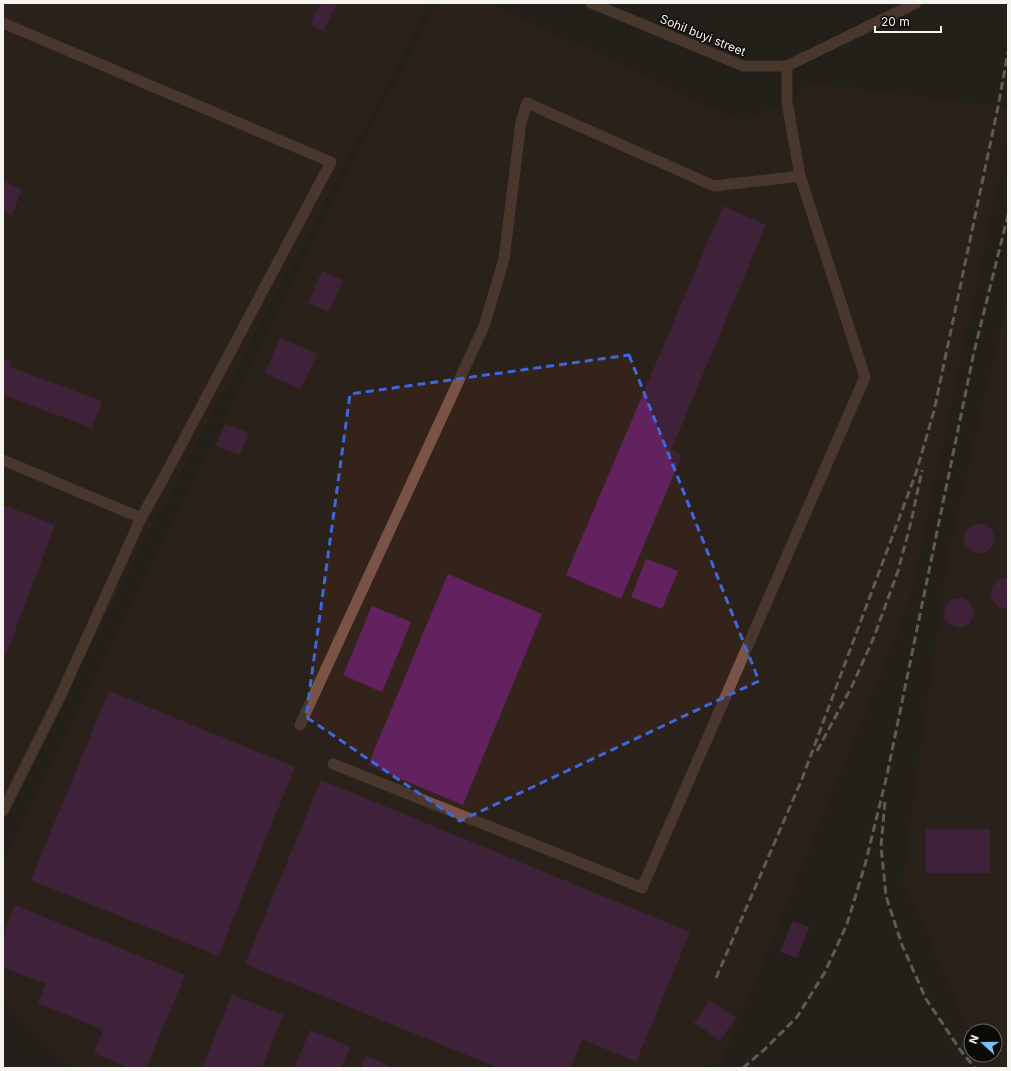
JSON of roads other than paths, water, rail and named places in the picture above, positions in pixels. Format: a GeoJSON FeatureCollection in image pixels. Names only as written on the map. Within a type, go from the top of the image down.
{"type":"FeatureCollection","features":[{"type":"Feature","properties":{"kind":"street","name":"Sohil buyi street"},"geometry":{"type":"LineString","coordinates":[[591,3],[743,66],[787,66],[916,3]]}},
{"type":"Feature","properties":{"kind":"street"},"geometry":{"type":"LineString","coordinates":[[3,23],[331,162],[141,518],[60,697],[3,811]]}},
{"type":"Feature","properties":{"kind":"street"},"geometry":{"type":"LineString","coordinates":[[333,764],[642,888],[865,377],[800,176],[787,102],[787,66]]}},
{"type":"Feature","properties":{"kind":"street"},"geometry":{"type":"LineString","coordinates":[[300,725],[484,326],[504,259],[521,122],[527,103],[714,186],[800,176]]}},
{"type":"Feature","properties":{"kind":"street"},"geometry":{"type":"LineString","coordinates":[[3,460],[141,518]]}},
{"type":"Feature","properties":{"kind":"railway"},"geometry":{"type":"LineString","coordinates":[[716,978],[802,779],[916,473],[934,411],[998,107],[1008,52]]}},
{"type":"Feature","properties":{"kind":"railway"},"geometry":{"type":"LineString","coordinates":[[743,1068],[764,1050],[797,1017],[825,972],[847,924],[865,865],[887,775],[974,352],[1008,215]]}},
{"type":"Feature","properties":{"kind":"railway"},"geometry":{"type":"LineString","coordinates":[[817,751],[852,686],[874,637],[898,571],[911,522],[922,470]]}},
{"type":"Feature","properties":{"kind":"railway"},"geometry":{"type":"LineString","coordinates":[[885,802],[881,846],[886,896],[902,945],[926,999],[961,1051],[975,1068]]}}]}
